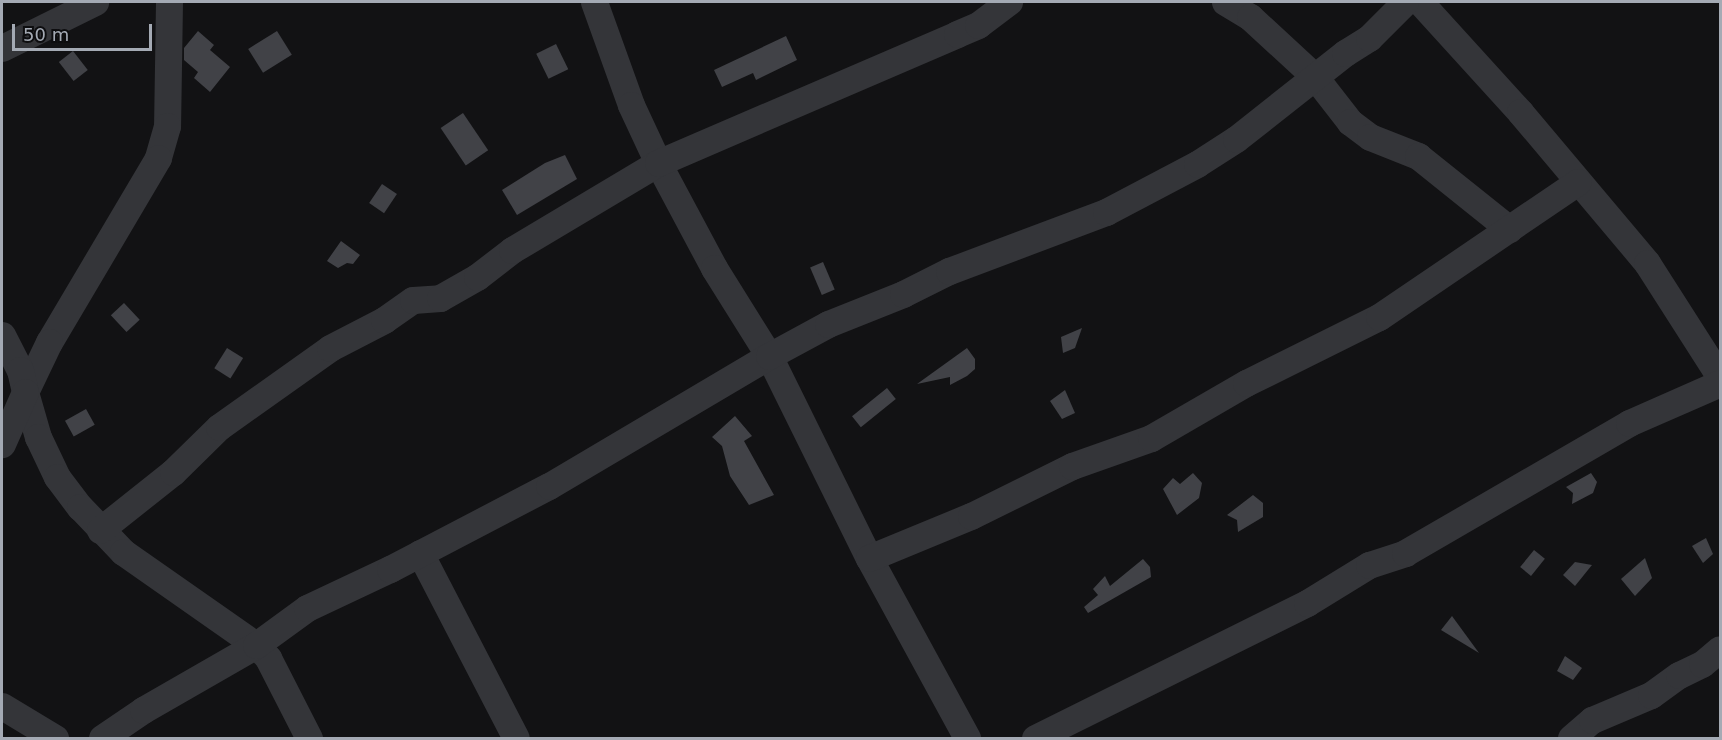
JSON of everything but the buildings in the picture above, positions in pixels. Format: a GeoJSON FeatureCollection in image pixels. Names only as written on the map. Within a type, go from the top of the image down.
{"type":"FeatureCollection","features":[{"type":"Feature","properties":{"kind":"street"},"geometry":{"type":"LineString","coordinates":[[2,48],[94,2]]}},
{"type":"Feature","properties":{"kind":"street"},"geometry":{"type":"LineString","coordinates":[[2,444],[49,342],[158,159],[167,126],[169,2]]}},
{"type":"Feature","properties":{"kind":"street"},"geometry":{"type":"LineString","coordinates":[[594,2],[632,105],[658,163],[714,268],[769,356],[869,558],[967,738]]}},
{"type":"Feature","properties":{"kind":"street"},"geometry":{"type":"LineString","coordinates":[[100,530],[173,472],[219,427],[330,348],[384,320],[413,300],[440,298],[477,277],[512,250],[658,163],[978,25],[1009,2]]}},
{"type":"Feature","properties":{"kind":"street"},"geometry":{"type":"LineString","coordinates":[[1225,2],[1250,17],[1316,77],[1350,122],[1370,137],[1418,156],[1509,229]]}},
{"type":"Feature","properties":{"kind":"street"},"geometry":{"type":"LineString","coordinates":[[102,738],[142,710],[256,645],[307,608],[549,486],[769,356],[828,324],[903,294],[949,271],[1134,199],[1197,164],[1236,139],[1379,30],[1405,2]]}},
{"type":"Feature","properties":{"kind":"street"},"geometry":{"type":"LineString","coordinates":[[1420,2],[1520,112],[1647,263],[1720,377]]}},
{"type":"Feature","properties":{"kind":"street"},"geometry":{"type":"LineString","coordinates":[[869,558],[972,516],[1072,466],[1151,438],[1246,383],[1379,317],[1578,182]]}},
{"type":"Feature","properties":{"kind":"street"},"geometry":{"type":"LineString","coordinates":[[2,335],[20,370],[38,437],[57,477],[100,530],[123,552],[256,645],[268,658],[280,678],[309,738]]}},
{"type":"Feature","properties":{"kind":"street"},"geometry":{"type":"LineString","coordinates":[[1035,738],[1307,603],[1369,565],[1406,553],[1629,423],[1720,382]]}},
{"type":"Feature","properties":{"kind":"street"},"geometry":{"type":"LineString","coordinates":[[420,553],[516,738]]}},
{"type":"Feature","properties":{"kind":"street"},"geometry":{"type":"LineString","coordinates":[[1571,738],[1592,720],[1651,695],[1679,675],[1702,664],[1720,649]]}},
{"type":"Feature","properties":{"kind":"street"},"geometry":{"type":"LineString","coordinates":[[2,706],[55,738]]}}]}
